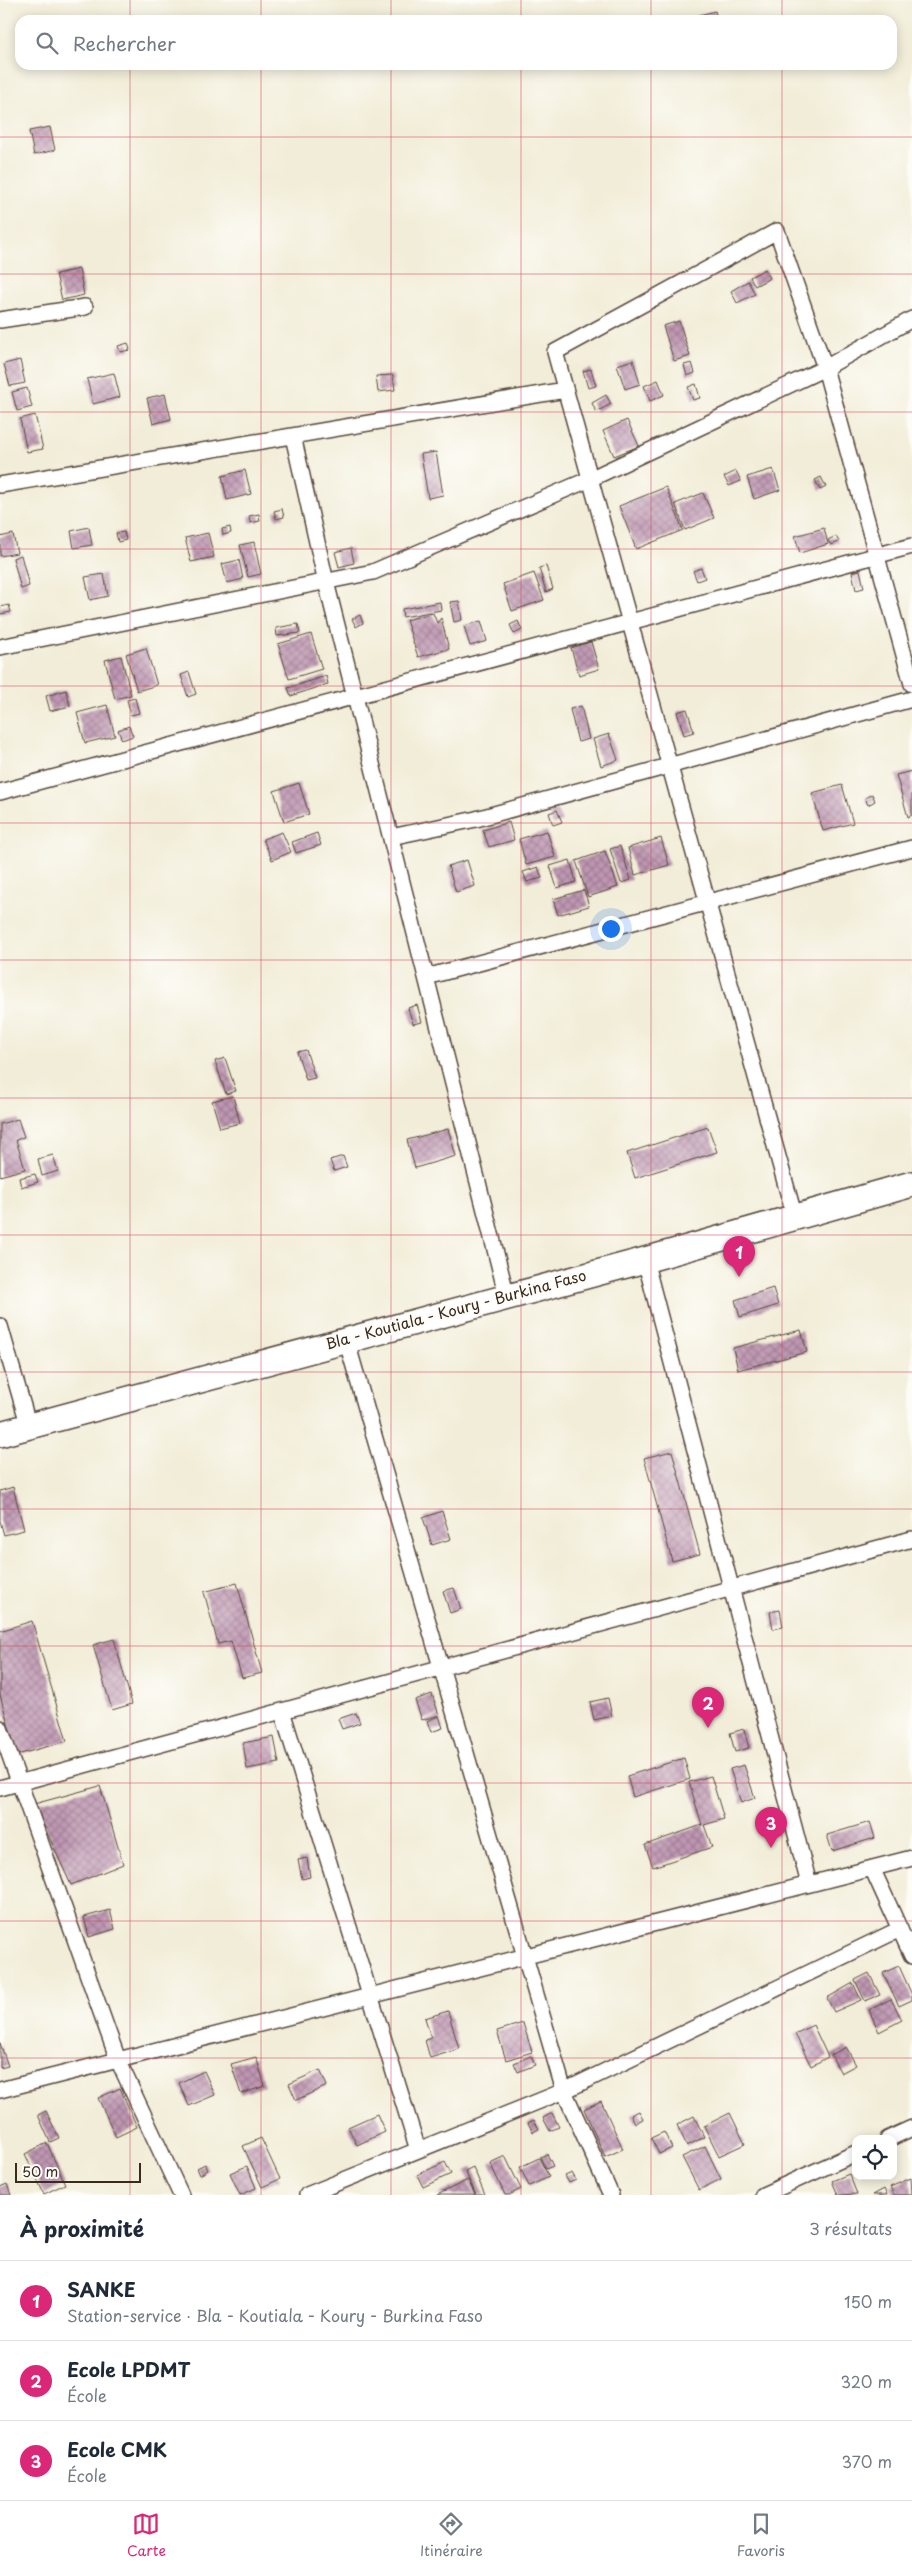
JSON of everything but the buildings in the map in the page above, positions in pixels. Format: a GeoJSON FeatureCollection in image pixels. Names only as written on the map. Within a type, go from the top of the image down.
{"type":"FeatureCollection","features":[{"type":"Feature","properties":{"kind":"main road","name":"Bla - Koutiala - Koury - Burkina Faso"},"geometry":{"type":"LineString","coordinates":[[0,1434],[645,1260],[912,1184]]}},
{"type":"Feature","properties":{"kind":"street"},"geometry":{"type":"LineString","coordinates":[[795,1218],[555,352],[777,231],[825,368],[912,684]]}},
{"type":"Feature","properties":{"kind":"street"},"geometry":{"type":"LineString","coordinates":[[0,320],[85,307]]}},
{"type":"Feature","properties":{"kind":"street"},"geometry":{"type":"LineString","coordinates":[[0,647],[373,572],[590,479],[825,368],[912,319]]}},
{"type":"Feature","properties":{"kind":"street"},"geometry":{"type":"LineString","coordinates":[[0,484],[565,390]]}},
{"type":"Feature","properties":{"kind":"street"},"geometry":{"type":"LineString","coordinates":[[293,436],[326,582],[507,1297]]}},
{"type":"Feature","properties":{"kind":"street"},"geometry":{"type":"LineString","coordinates":[[0,792],[912,546]]}},
{"type":"Feature","properties":{"kind":"street"},"geometry":{"type":"LineString","coordinates":[[391,837],[476,819],[912,699]]}},
{"type":"Feature","properties":{"kind":"street"},"geometry":{"type":"LineString","coordinates":[[426,976],[912,848]]}},
{"type":"Feature","properties":{"kind":"street"},"geometry":{"type":"LineString","coordinates":[[645,1260],[809,1884]]}},
{"type":"Feature","properties":{"kind":"street"},"geometry":{"type":"LineString","coordinates":[[0,1326],[29,1427]]}},
{"type":"Feature","properties":{"kind":"street"},"geometry":{"type":"LineString","coordinates":[[346,1340],[564,2091],[611,2195]]}},
{"type":"Feature","properties":{"kind":"street"},"geometry":{"type":"LineString","coordinates":[[0,1788],[912,1539]]}},
{"type":"Feature","properties":{"kind":"street"},"geometry":{"type":"LineString","coordinates":[[282,1711],[418,2150]]}},
{"type":"Feature","properties":{"kind":"street"},"geometry":{"type":"LineString","coordinates":[[0,1728],[118,2060],[182,2195]]}},
{"type":"Feature","properties":{"kind":"street"},"geometry":{"type":"LineString","coordinates":[[0,2090],[912,1858]]}},
{"type":"Feature","properties":{"kind":"street"},"geometry":{"type":"LineString","coordinates":[[872,1868],[912,1956]]}},
{"type":"Feature","properties":{"kind":"street"},"geometry":{"type":"LineString","coordinates":[[307,2195],[564,2091],[900,1929]]}},
{"type":"Feature","properties":{"kind":"street"},"geometry":{"type":"LineString","coordinates":[[897,2135],[912,2128]]}},
{"type":"Feature","properties":{"kind":"street"},"geometry":{"type":"LineString","coordinates":[[763,2195],[852,2155]]}},
{"type":"Feature","properties":{"kind":"place","name":"SANKE"},"geometry":{"type":"Point","coordinates":[739,1277]}},
{"type":"Feature","properties":{"kind":"place","name":"Ecole LPDMT"},"geometry":{"type":"Point","coordinates":[708,1728]}},
{"type":"Feature","properties":{"kind":"place","name":"Ecole CMK"},"geometry":{"type":"Point","coordinates":[771,1848]}}]}
